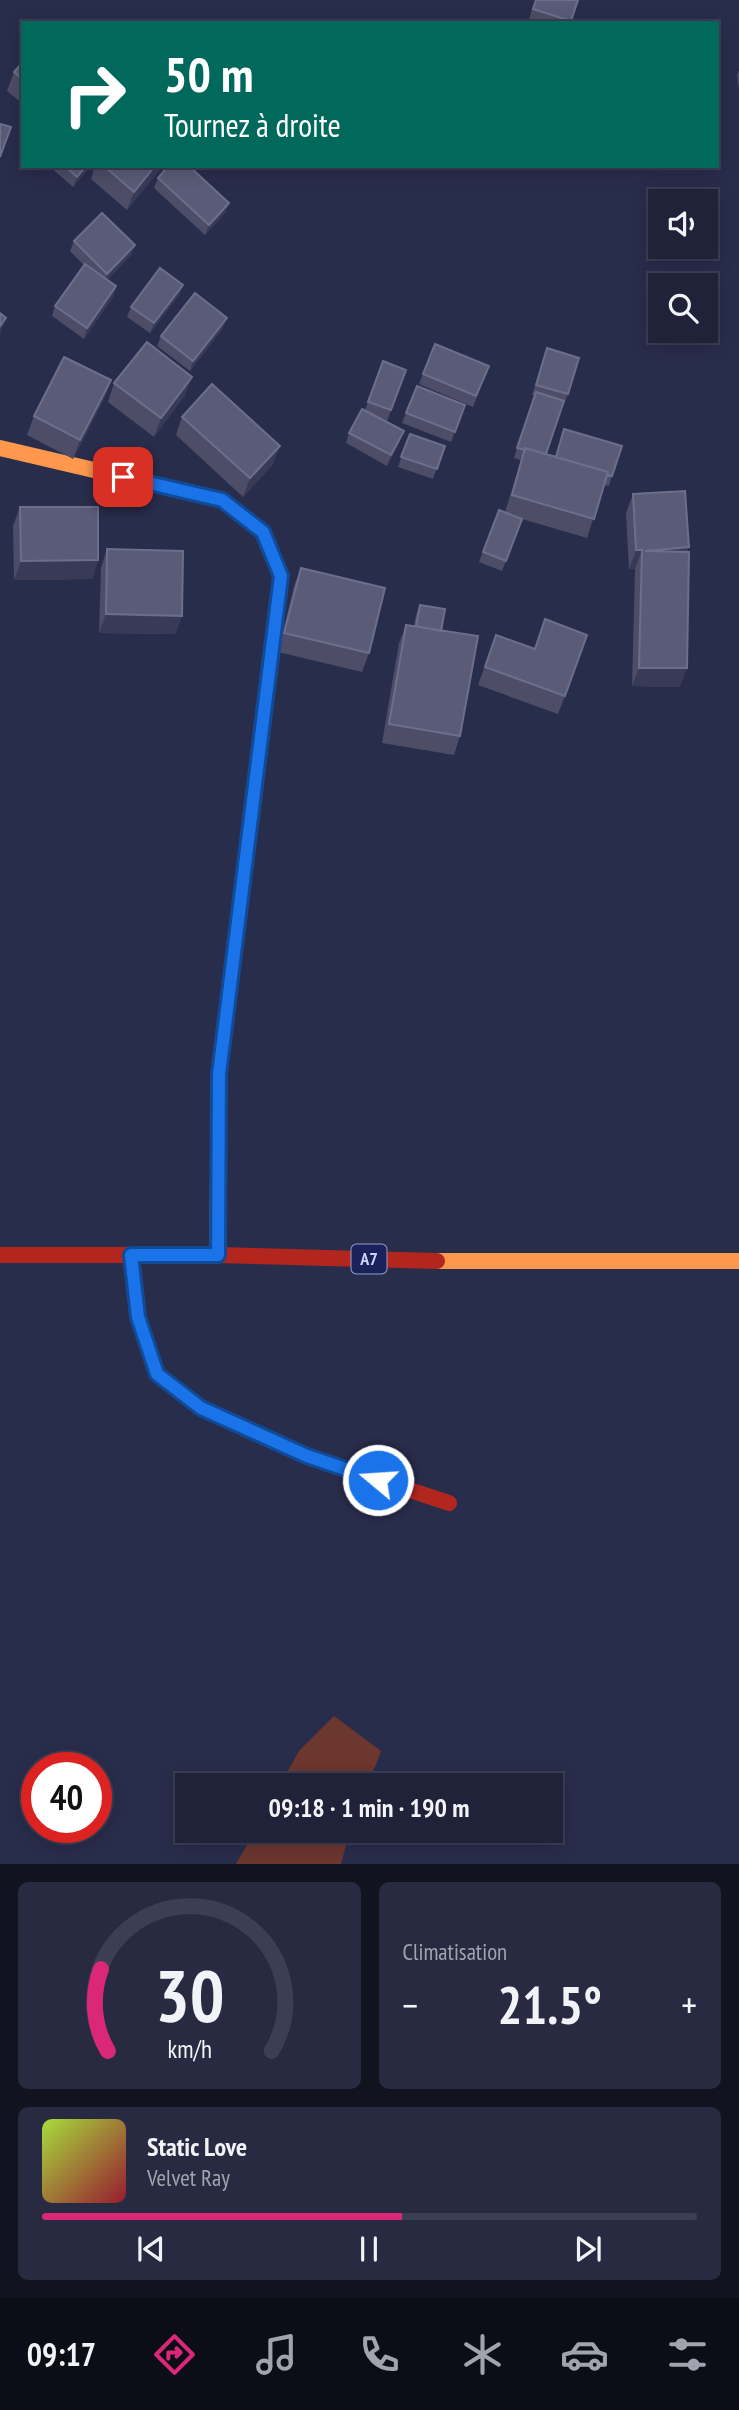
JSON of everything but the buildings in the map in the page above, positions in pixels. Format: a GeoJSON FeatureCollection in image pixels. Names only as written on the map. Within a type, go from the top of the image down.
{"type":"FeatureCollection","features":[{"type":"Feature","properties":{"kind":"street"},"geometry":{"type":"LineString","coordinates":[[0,448],[222,500],[263,532],[281,576],[219,1074],[218,1255]]}},
{"type":"Feature","properties":{"kind":"street","name":"A7"},"geometry":{"type":"LineString","coordinates":[[0,1255],[218,1255],[473,1262],[739,1261]]}},
{"type":"Feature","properties":{"kind":"street"},"geometry":{"type":"LineString","coordinates":[[131,1255],[138,1317],[157,1374],[201,1408],[307,1456],[449,1503]]}},
{"type":"Feature","properties":{"kind":"shaded area"},"geometry":{"type":"Polygon","coordinates":[[[334,1716],[381,1751],[373,1773],[287,1773],[299,1751],[334,1716]]]}},
{"type":"Feature","properties":{"kind":"shaded area"},"geometry":{"type":"Polygon","coordinates":[[[248,1843],[347,1843],[341,1864],[236,1864],[248,1843]]]}},
{"type":"Feature","properties":{"kind":"traffic: slow"},"geometry":{"type":"LineString","coordinates":[[0,448],[222,500],[263,532],[281,576],[251,821]]}},
{"type":"Feature","properties":{"kind":"traffic: slow"},"geometry":{"type":"LineString","coordinates":[[217,1255],[219,1098]]}},
{"type":"Feature","properties":{"kind":"traffic: slow"},"geometry":{"type":"LineString","coordinates":[[437,1261],[739,1261]]}},
{"type":"Feature","properties":{"kind":"traffic: jam"},"geometry":{"type":"LineString","coordinates":[[219,1098],[219,1074],[251,821]]}},
{"type":"Feature","properties":{"kind":"traffic: jam"},"geometry":{"type":"LineString","coordinates":[[0,1255],[217,1255],[437,1261]]}},
{"type":"Feature","properties":{"kind":"traffic: jam"},"geometry":{"type":"LineString","coordinates":[[132,1255],[138,1317],[157,1374],[201,1408],[307,1456],[449,1503]]}},
{"type":"Feature","properties":{"kind":"route"},"geometry":{"type":"LineString","coordinates":[[123,477],[222,500],[263,532],[281,576],[219,1074],[218,1255],[131,1255],[138,1317],[157,1374],[201,1408],[307,1456],[378,1480]]}}]}
